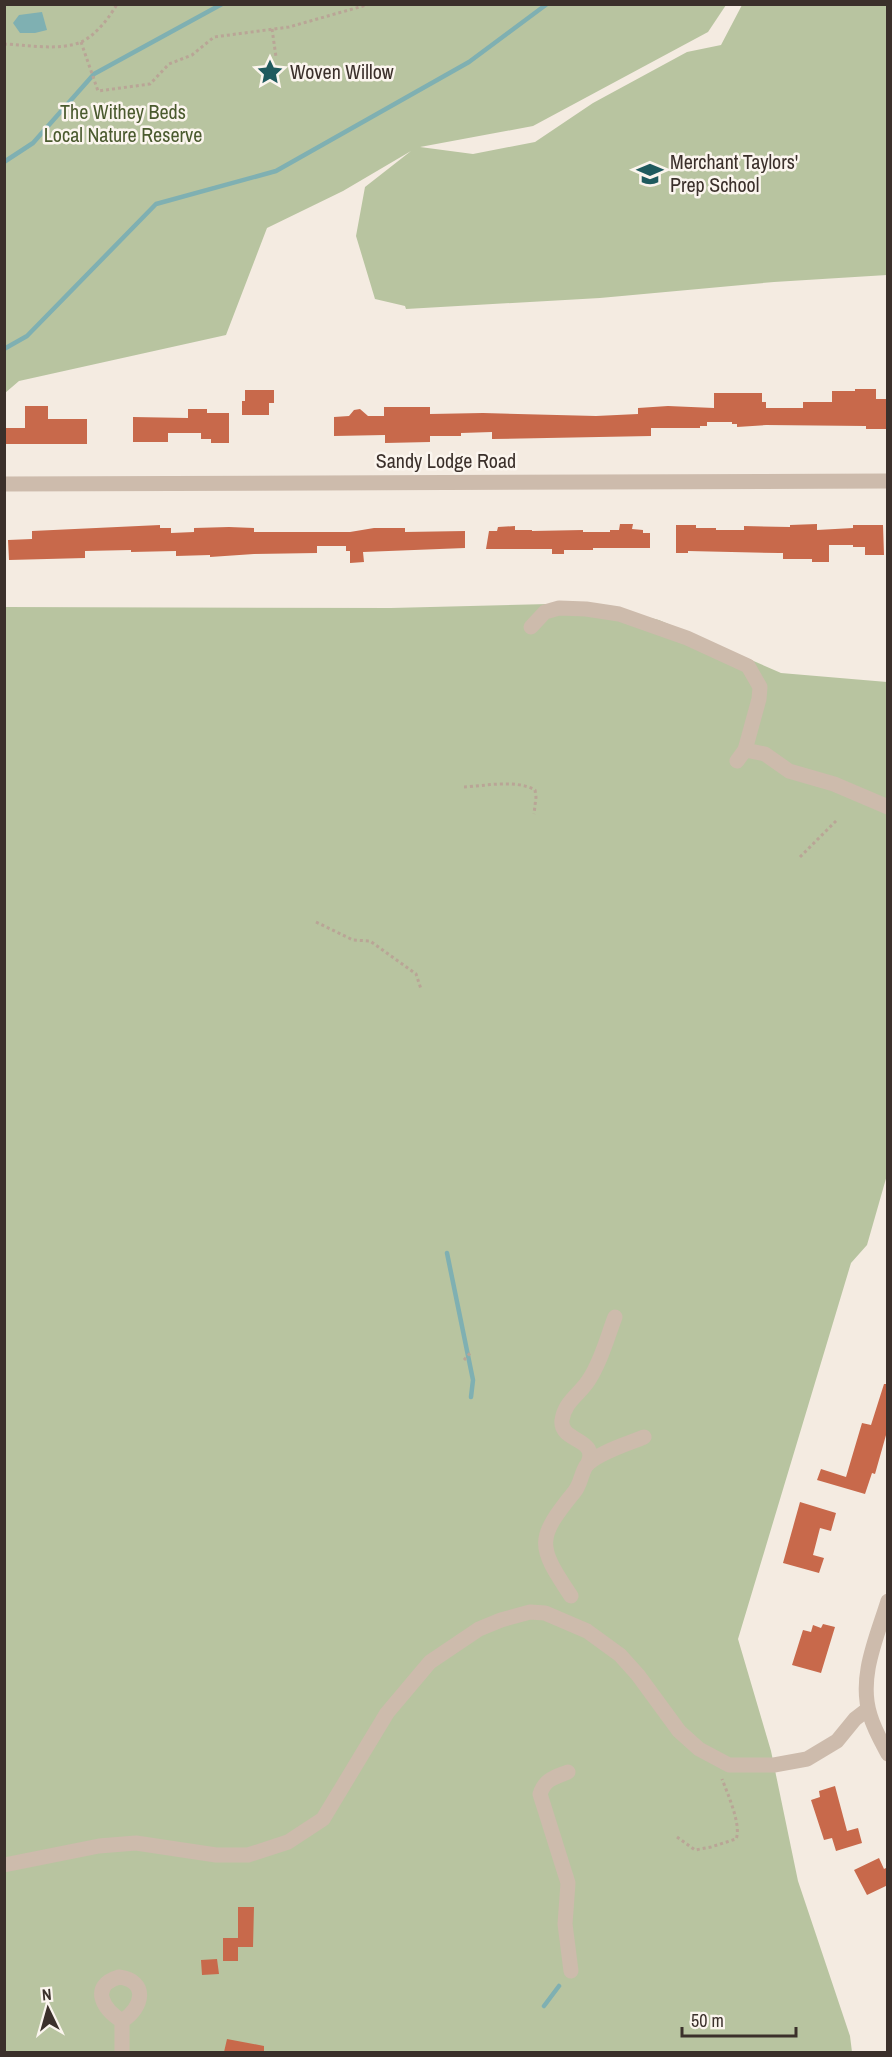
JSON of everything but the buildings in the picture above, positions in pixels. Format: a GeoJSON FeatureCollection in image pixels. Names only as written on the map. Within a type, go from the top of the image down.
{"type":"FeatureCollection","features":[{"type":"Feature","properties":{"kind":"street","name":"Sandy Lodge Road"},"geometry":{"type":"LineString","coordinates":[[4,484],[888,481]]}},
{"type":"Feature","properties":{"kind":"street"},"geometry":{"type":"LineString","coordinates":[[531,627],[544,612],[559,608],[619,614],[687,638],[748,666],[760,687],[759,699],[741,756],[765,754],[789,771],[834,784],[888,807]]}},
{"type":"Feature","properties":{"kind":"street"},"geometry":{"type":"LineString","coordinates":[[571,1596],[551,1565],[546,1548],[546,1530],[578,1486],[581,1474],[591,1457],[590,1450],[585,1444],[565,1432],[562,1422],[571,1398],[589,1381],[602,1355],[615,1317]]}},
{"type":"Feature","properties":{"kind":"street"},"geometry":{"type":"LineString","coordinates":[[588,1463],[644,1437]]}},
{"type":"Feature","properties":{"kind":"street"},"geometry":{"type":"LineString","coordinates":[[888,1601],[868,1665],[865,1684],[868,1709],[874,1727],[888,1754]]}},
{"type":"Feature","properties":{"kind":"street"},"geometry":{"type":"LineString","coordinates":[[4,1865],[99,1846],[127,1843],[216,1855],[248,1855],[288,1842],[323,1819],[387,1713],[430,1662],[479,1629],[530,1612],[545,1613],[587,1631],[620,1655],[679,1731],[699,1749],[729,1765],[774,1765],[807,1759],[837,1741],[855,1719],[868,1709]]}},
{"type":"Feature","properties":{"kind":"street"},"geometry":{"type":"LineString","coordinates":[[568,1772],[551,1778],[543,1784],[540,1794],[568,1884],[565,1924],[571,1971]]}},
{"type":"Feature","properties":{"kind":"street"},"geometry":{"type":"LineString","coordinates":[[122,2021],[122,2052]]}},
{"type":"Feature","properties":{"kind":"path"},"geometry":{"type":"LineString","coordinates":[[4,45],[55,46],[81,42],[108,20],[117,4]]}},
{"type":"Feature","properties":{"kind":"path"},"geometry":{"type":"LineString","coordinates":[[81,42],[98,91],[150,84],[169,64],[192,55],[214,37],[289,27],[370,4]]}},
{"type":"Feature","properties":{"kind":"path"},"geometry":{"type":"LineString","coordinates":[[272,29],[276,57]]}},
{"type":"Feature","properties":{"kind":"path"},"geometry":{"type":"LineString","coordinates":[[465,787],[517,784],[531,787],[535,790],[536,797],[534,814]]}},
{"type":"Feature","properties":{"kind":"path"},"geometry":{"type":"LineString","coordinates":[[800,857],[838,819]]}},
{"type":"Feature","properties":{"kind":"path"},"geometry":{"type":"LineString","coordinates":[[316,922],[353,940],[370,941],[416,974],[421,989]]}},
{"type":"Feature","properties":{"kind":"path"},"geometry":{"type":"LineString","coordinates":[[464,1360],[472,1352]]}},
{"type":"Feature","properties":{"kind":"path"},"geometry":{"type":"LineString","coordinates":[[677,1837],[695,1850],[736,1839],[739,1834],[735,1816],[713,1758]]}},
{"type":"Feature","properties":{"kind":"green space","name":"The Withey Beds Local Nature Reserve"},"geometry":{"type":"Polygon","coordinates":[[[5,5],[726,5],[708,32],[533,126],[420,147],[473,154],[535,142],[593,103],[687,52],[721,45],[742,5],[887,5],[887,275],[774,282],[600,298],[406,309],[405,306],[375,299],[356,236],[365,187],[411,151],[343,191],[267,228],[226,335],[19,381],[5,393],[5,5]]]}},
{"type":"Feature","properties":{"kind":"green space"},"geometry":{"type":"Polygon","coordinates":[[[590,603],[659,620],[781,673],[887,682],[887,1175],[867,1245],[851,1263],[738,1639],[771,1751],[798,1881],[850,2036],[852,2052],[5,2052],[5,607],[391,608],[590,603]]]}},
{"type":"Feature","properties":{"kind":"water"},"geometry":{"type":"Polygon","coordinates":[[[42,12],[47,30],[20,33],[13,23],[19,15],[42,12]]]}},
{"type":"Feature","properties":{"kind":"waterway"},"geometry":{"type":"LineString","coordinates":[[4,162],[33,143],[94,74],[222,4]]}},
{"type":"Feature","properties":{"kind":"waterway"},"geometry":{"type":"LineString","coordinates":[[4,349],[27,336],[156,204],[276,171],[469,62],[547,4]]}},
{"type":"Feature","properties":{"kind":"waterway"},"geometry":{"type":"LineString","coordinates":[[447,1253],[473,1380],[471,1397]]}},
{"type":"Feature","properties":{"kind":"waterway"},"geometry":{"type":"LineString","coordinates":[[544,2006],[559,1986]]}},
{"type":"Feature","properties":{"kind":"place","name":"Woven Willow"},"geometry":{"type":"Point","coordinates":[270,72]}},
{"type":"Feature","properties":{"kind":"place","name":"Merchant Taylors' Prep School"},"geometry":{"type":"Point","coordinates":[650,174]}}]}
